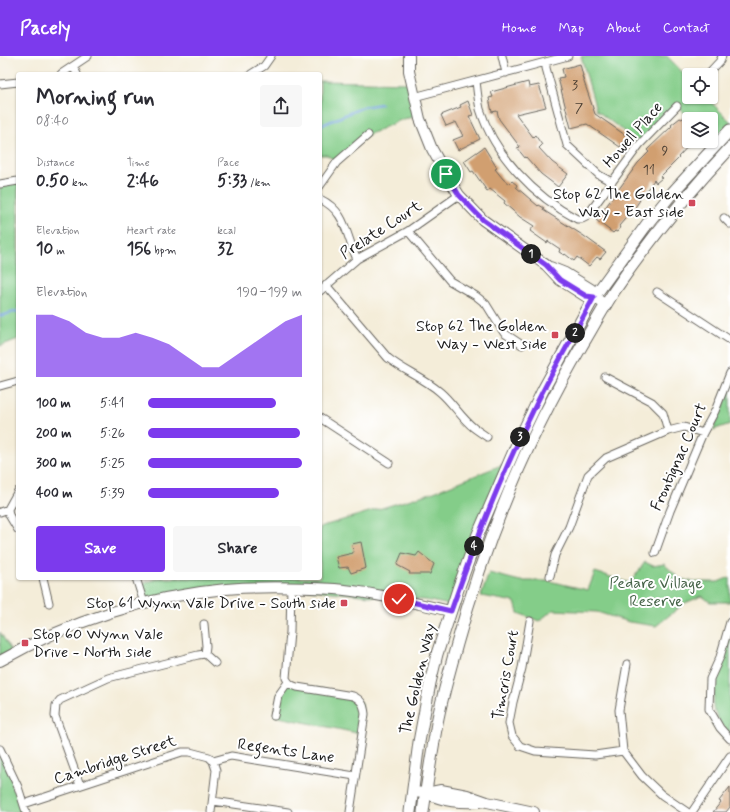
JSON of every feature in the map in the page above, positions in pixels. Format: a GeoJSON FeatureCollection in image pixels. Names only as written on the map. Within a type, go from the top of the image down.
{"type":"FeatureCollection","features":[{"type":"Feature","properties":{"kind":"main road","name":"The Golden Way"},"geometry":{"type":"LineString","coordinates":[[410,812],[419,742],[430,683],[438,654],[451,611],[478,534],[517,444],[543,390],[594,297],[673,192],[730,130]]}},
{"type":"Feature","properties":{"kind":"main road","name":"The Golden Way"},"geometry":{"type":"LineString","coordinates":[[423,812],[437,722],[461,628],[496,524],[537,428],[564,376],[606,306],[641,254],[668,218],[730,147]]}},
{"type":"Feature","properties":{"kind":"main road"},"geometry":{"type":"LineString","coordinates":[[709,153],[730,147]]}},
{"type":"Feature","properties":{"kind":"main road"},"geometry":{"type":"LineString","coordinates":[[716,164],[730,161]]}},
{"type":"Feature","properties":{"kind":"main road"},"geometry":{"type":"LineString","coordinates":[[461,628],[458,619],[451,611],[470,600]]}},
{"type":"Feature","properties":{"kind":"street"},"geometry":{"type":"LineString","coordinates":[[64,72],[88,56]]}},
{"type":"Feature","properties":{"kind":"street"},"geometry":{"type":"LineString","coordinates":[[254,72],[264,66],[270,56]]}},
{"type":"Feature","properties":{"kind":"street"},"geometry":{"type":"LineString","coordinates":[[409,56],[409,71],[420,119],[432,149],[459,195],[483,220],[546,265],[565,273],[591,289],[594,297],[606,306]]}},
{"type":"Feature","properties":{"kind":"street"},"geometry":{"type":"LineString","coordinates":[[502,56],[506,73]]}},
{"type":"Feature","properties":{"kind":"street"},"geometry":{"type":"LineString","coordinates":[[414,97],[568,56]]}},
{"type":"Feature","properties":{"kind":"street"},"geometry":{"type":"LineString","coordinates":[[714,68],[720,61],[722,56]]}},
{"type":"Feature","properties":{"kind":"street"},"geometry":{"type":"LineString","coordinates":[[546,62],[546,68],[567,146],[599,175],[612,182]]}},
{"type":"Feature","properties":{"kind":"street"},"geometry":{"type":"LineString","coordinates":[[73,66],[76,72]]}},
{"type":"Feature","properties":{"kind":"street","name":"Howell Place"},"geometry":{"type":"LineString","coordinates":[[476,81],[480,107],[485,123],[502,153],[530,186],[577,219],[586,217],[645,138],[677,106]]}},
{"type":"Feature","properties":{"kind":"street"},"geometry":{"type":"LineString","coordinates":[[0,84],[16,82]]}},
{"type":"Feature","properties":{"kind":"street"},"geometry":{"type":"LineString","coordinates":[[322,183],[337,162],[368,135]]}},
{"type":"Feature","properties":{"kind":"street"},"geometry":{"type":"LineString","coordinates":[[0,184],[16,181]]}},
{"type":"Feature","properties":{"kind":"street","name":"Prelate Court"},"geometry":{"type":"LineString","coordinates":[[322,289],[357,259],[408,231],[459,195]]}},
{"type":"Feature","properties":{"kind":"street"},"geometry":{"type":"LineString","coordinates":[[322,200],[335,208],[341,216],[357,259]]}},
{"type":"Feature","properties":{"kind":"street"},"geometry":{"type":"LineString","coordinates":[[724,218],[730,224]]}},
{"type":"Feature","properties":{"kind":"street"},"geometry":{"type":"LineString","coordinates":[[408,231],[450,281],[476,296],[486,304],[504,333],[522,345]]}},
{"type":"Feature","properties":{"kind":"street"},"geometry":{"type":"LineString","coordinates":[[326,285],[388,358],[398,366],[427,382],[439,391],[452,402],[474,428],[487,437]]}},
{"type":"Feature","properties":{"kind":"street"},"geometry":{"type":"LineString","coordinates":[[657,292],[730,340]]}},
{"type":"Feature","properties":{"kind":"street","name":"Frontignac Court"},"geometry":{"type":"LineString","coordinates":[[655,553],[670,511],[703,433],[715,411],[730,373]]}},
{"type":"Feature","properties":{"kind":"street"},"geometry":{"type":"LineString","coordinates":[[605,377],[652,402],[663,413],[668,431]]}},
{"type":"Feature","properties":{"kind":"street"},"geometry":{"type":"LineString","coordinates":[[0,386],[16,381]]}},
{"type":"Feature","properties":{"kind":"street"},"geometry":{"type":"LineString","coordinates":[[322,419],[389,463]]}},
{"type":"Feature","properties":{"kind":"street"},"geometry":{"type":"LineString","coordinates":[[550,576],[555,555],[569,527],[588,476],[606,458],[668,431],[684,427],[703,433]]}},
{"type":"Feature","properties":{"kind":"street"},"geometry":{"type":"LineString","coordinates":[[16,495],[8,509],[9,515],[16,527]]}},
{"type":"Feature","properties":{"kind":"street"},"geometry":{"type":"LineString","coordinates":[[0,512],[8,509]]}},
{"type":"Feature","properties":{"kind":"street"},"geometry":{"type":"LineString","coordinates":[[43,580],[49,603]]}},
{"type":"Feature","properties":{"kind":"street"},"geometry":{"type":"LineString","coordinates":[[137,580],[144,603]]}},
{"type":"Feature","properties":{"kind":"street"},"geometry":{"type":"LineString","coordinates":[[0,661],[56,633],[112,612],[144,603],[200,592],[227,589],[291,587],[336,590],[399,599],[451,611]]}},
{"type":"Feature","properties":{"kind":"street"},"geometry":{"type":"LineString","coordinates":[[291,587],[290,632],[286,678],[288,682],[291,685],[353,696],[362,703],[364,708],[365,714],[350,812]]}},
{"type":"Feature","properties":{"kind":"street","name":"Timcris Court"},"geometry":{"type":"LineString","coordinates":[[530,621],[522,668],[509,722],[512,736],[520,746],[535,751],[595,755],[623,751]]}},
{"type":"Feature","properties":{"kind":"street"},"geometry":{"type":"LineString","coordinates":[[730,622],[720,657],[710,679],[709,709],[720,728],[730,739]]}},
{"type":"Feature","properties":{"kind":"street"},"geometry":{"type":"LineString","coordinates":[[204,624],[206,644],[205,654]]}},
{"type":"Feature","properties":{"kind":"street"},"geometry":{"type":"LineString","coordinates":[[205,654],[215,663]]}},
{"type":"Feature","properties":{"kind":"street"},"geometry":{"type":"LineString","coordinates":[[80,785],[55,716],[56,705],[60,700],[108,678],[205,654]]}},
{"type":"Feature","properties":{"kind":"street"},"geometry":{"type":"LineString","coordinates":[[626,664],[619,710],[623,751],[642,776],[662,795],[687,812]]}},
{"type":"Feature","properties":{"kind":"street"},"geometry":{"type":"LineString","coordinates":[[274,716],[278,696],[288,682]]}},
{"type":"Feature","properties":{"kind":"street"},"geometry":{"type":"LineString","coordinates":[[0,749],[11,770],[26,812]]}},
{"type":"Feature","properties":{"kind":"street","name":"Cambridge Street"},"geometry":{"type":"LineString","coordinates":[[24,804],[182,752],[206,755],[213,761]]}},
{"type":"Feature","properties":{"kind":"street","name":"Regents Lane"},"geometry":{"type":"LineString","coordinates":[[213,761],[231,756],[355,776]]}},
{"type":"Feature","properties":{"kind":"street"},"geometry":{"type":"LineString","coordinates":[[692,812],[730,756]]}},
{"type":"Feature","properties":{"kind":"street"},"geometry":{"type":"LineString","coordinates":[[211,812],[216,770],[213,761]]}},
{"type":"Feature","properties":{"kind":"street"},"geometry":{"type":"LineString","coordinates":[[412,792],[426,793],[441,790],[467,795],[486,802],[534,812]]}},
{"type":"Feature","properties":{"kind":"street"},"geometry":{"type":"LineString","coordinates":[[212,801],[288,812]]}},
{"type":"Feature","properties":{"kind":"green space"},"geometry":{"type":"Polygon","coordinates":[[[581,56],[667,56],[682,72],[682,104],[713,104],[730,121],[730,130],[718,142],[718,112],[683,112],[677,106],[640,144],[596,110],[581,56]]]}},
{"type":"Feature","properties":{"kind":"green space"},"geometry":{"type":"Polygon","coordinates":[[[322,81],[411,83],[419,116],[403,119],[368,135],[337,162],[327,155],[322,155],[322,81]]]}},
{"type":"Feature","properties":{"kind":"green space"},"geometry":{"type":"Polygon","coordinates":[[[16,181],[16,340],[0,346],[0,184],[16,181]]]}},
{"type":"Feature","properties":{"kind":"green space"},"geometry":{"type":"Polygon","coordinates":[[[730,390],[730,424],[713,430],[730,390]]]}},
{"type":"Feature","properties":{"kind":"green space"},"geometry":{"type":"Polygon","coordinates":[[[509,462],[451,611],[445,604],[425,600],[399,599],[285,587],[144,603],[138,585],[153,580],[322,580],[322,526],[434,492],[509,462]]]}},
{"type":"Feature","properties":{"kind":"green space","name":"Pedare Village Reserve"},"geometry":{"type":"Polygon","coordinates":[[[645,562],[653,566],[664,564],[680,579],[695,582],[718,582],[730,577],[730,602],[710,602],[702,596],[685,603],[656,626],[629,622],[597,612],[553,610],[539,621],[518,613],[515,602],[481,596],[489,573],[520,581],[549,581],[588,590],[595,572],[630,583],[645,562]]]}},
{"type":"Feature","properties":{"kind":"green space"},"geometry":{"type":"Polygon","coordinates":[[[0,632],[13,654],[0,661],[0,632]]]}},
{"type":"Feature","properties":{"kind":"green space","name":"Pedare Village Reserve"},"geometry":{"type":"Polygon","coordinates":[[[730,636],[730,734],[721,725],[713,708],[715,682],[730,636]]]}},
{"type":"Feature","properties":{"kind":"green space"},"geometry":{"type":"Polygon","coordinates":[[[288,682],[353,696],[362,703],[362,734],[274,716],[279,693],[288,682]]]}},
{"type":"Feature","properties":{"kind":"green space"},"geometry":{"type":"Polygon","coordinates":[[[0,750],[25,812],[0,812],[0,750]]]}},
{"type":"Feature","properties":{"kind":"building"},"geometry":{"type":"Polygon","coordinates":[[[580,64],[582,76],[595,114],[628,137],[620,147],[587,124],[571,128],[558,78],[564,77],[562,69],[580,64]]]}},
{"type":"Feature","properties":{"kind":"building"},"geometry":{"type":"Polygon","coordinates":[[[528,82],[529,87],[539,85],[546,107],[516,114],[533,137],[535,135],[542,145],[539,148],[552,162],[568,174],[558,187],[541,174],[526,157],[525,158],[517,148],[520,147],[499,119],[497,111],[492,112],[489,98],[493,97],[491,92],[528,82]]]}},
{"type":"Feature","properties":{"kind":"building"},"geometry":{"type":"Polygon","coordinates":[[[468,101],[473,115],[469,116],[480,139],[458,150],[453,140],[463,136],[456,122],[446,126],[441,115],[461,107],[460,105],[468,101]]]}},
{"type":"Feature","properties":{"kind":"building"},"geometry":{"type":"Polygon","coordinates":[[[680,118],[682,119],[682,148],[686,148],[678,157],[679,158],[660,177],[662,178],[656,183],[654,180],[636,206],[619,226],[621,227],[617,232],[615,231],[613,233],[596,220],[638,163],[649,152],[647,150],[672,126],[671,125],[680,118]]]}},
{"type":"Feature","properties":{"kind":"building"},"geometry":{"type":"Polygon","coordinates":[[[484,147],[497,168],[495,169],[503,179],[509,184],[512,181],[517,185],[516,187],[538,206],[539,205],[544,208],[543,210],[606,252],[600,259],[597,257],[589,266],[577,257],[574,261],[565,254],[564,255],[559,252],[560,249],[548,241],[547,243],[530,231],[534,226],[520,217],[504,203],[505,201],[490,189],[487,191],[464,161],[484,147]]]}},
{"type":"Feature","properties":{"kind":"building"},"geometry":{"type":"Polygon","coordinates":[[[361,542],[366,568],[351,573],[348,567],[339,568],[336,557],[353,553],[352,544],[361,542]]]}},
{"type":"Feature","properties":{"kind":"building"},"geometry":{"type":"Polygon","coordinates":[[[419,552],[434,564],[430,574],[409,574],[410,572],[397,565],[402,553],[416,556],[419,552]]]}},
{"type":"Feature","properties":{"kind":"building"},"geometry":{"type":"Polygon","coordinates":[[[730,787],[730,807],[726,812],[713,812],[721,802],[719,801],[730,787]]]}},
{"type":"Feature","properties":{"kind":"waterway"},"geometry":{"type":"LineString","coordinates":[[322,125],[363,107],[381,104]]}},
{"type":"Feature","properties":{"kind":"waterway"},"geometry":{"type":"LineString","coordinates":[[0,316],[16,312]]}},
{"type":"Feature","properties":{"kind":"place","name":"Stop 62 The Golden Way - East side"},"geometry":{"type":"Point","coordinates":[692,203]}},
{"type":"Feature","properties":{"kind":"place","name":"Stop 62 The Golden Way - West side"},"geometry":{"type":"Point","coordinates":[555,335]}},
{"type":"Feature","properties":{"kind":"place","name":"Stop 61 Wynn Vale Drive - South side"},"geometry":{"type":"Point","coordinates":[344,603]}},
{"type":"Feature","properties":{"kind":"place","name":"Stop 60 Wynn Vale Drive - North side"},"geometry":{"type":"Point","coordinates":[25,643]}},
{"type":"Feature","properties":{"kind":"route"},"geometry":{"type":"LineString","coordinates":[[399,599],[451,611],[478,534],[517,444],[543,390],[594,297],[586,296],[560,280],[546,265],[483,220],[459,195],[446,174]]}}]}
